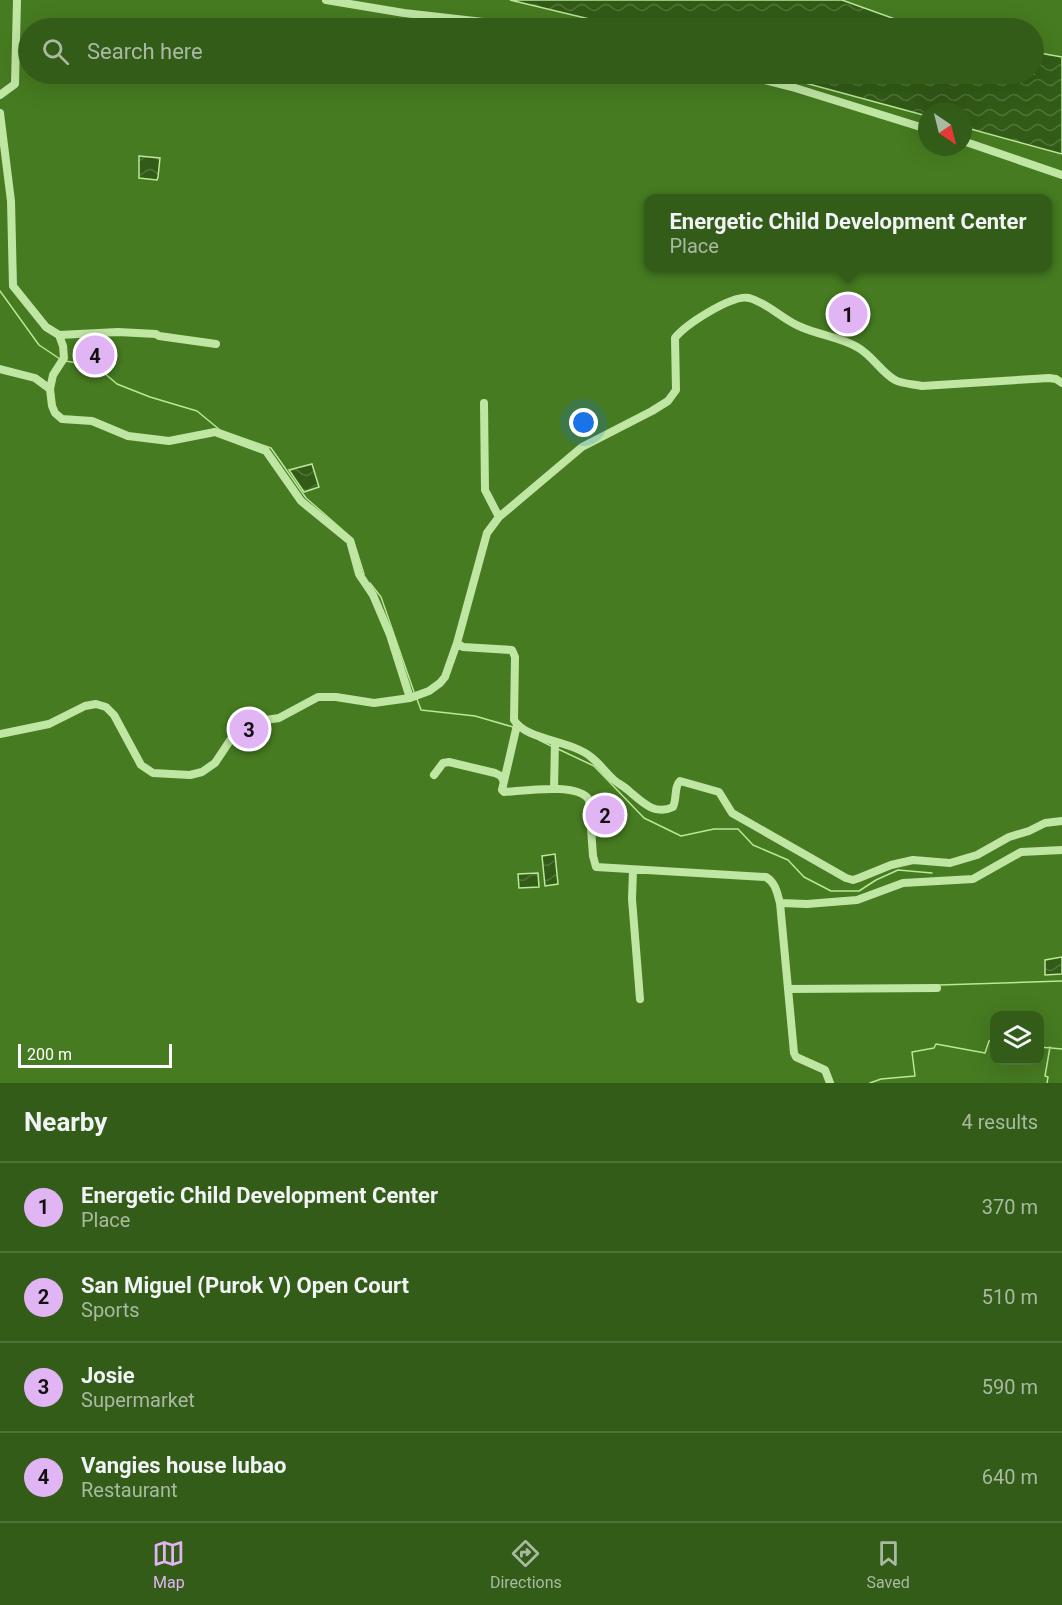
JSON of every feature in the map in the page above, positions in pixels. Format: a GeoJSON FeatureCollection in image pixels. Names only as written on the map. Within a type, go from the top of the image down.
{"type":"FeatureCollection","features":[{"type":"Feature","properties":{"kind":"street"},"geometry":{"type":"LineString","coordinates":[[0,95],[15,84],[17,0]]}},
{"type":"Feature","properties":{"kind":"street"},"geometry":{"type":"LineString","coordinates":[[326,0],[448,18]]}},
{"type":"Feature","properties":{"kind":"street"},"geometry":{"type":"LineString","coordinates":[[780,84],[918,126]]}},
{"type":"Feature","properties":{"kind":"street"},"geometry":{"type":"LineString","coordinates":[[0,113],[11,201],[13,286],[46,327],[59,335],[146,333],[216,344]]}},
{"type":"Feature","properties":{"kind":"street"},"geometry":{"type":"LineString","coordinates":[[972,144],[1062,175]]}},
{"type":"Feature","properties":{"kind":"street"},"geometry":{"type":"LineString","coordinates":[[0,734],[49,724],[85,706],[96,704],[106,707],[114,716],[141,765],[153,773],[190,775],[202,772],[214,763],[237,729],[245,723],[279,718],[318,697],[336,697],[374,703],[410,698],[429,691],[440,684],[445,677],[457,643],[487,533],[499,517],[582,447],[668,401],[676,390],[675,338],[686,326],[716,309],[746,297],[801,327],[859,347],[895,380],[906,383],[922,386],[1049,378],[1062,383]]}},
{"type":"Feature","properties":{"kind":"street"},"geometry":{"type":"LineString","coordinates":[[59,335],[64,358],[53,375],[51,389],[52,406],[62,419],[92,421],[128,436],[169,441],[215,432],[266,451],[301,501],[350,541],[359,574],[373,595],[390,635],[410,698]]}},
{"type":"Feature","properties":{"kind":"street"},"geometry":{"type":"LineString","coordinates":[[0,369],[34,378],[51,389]]}},
{"type":"Feature","properties":{"kind":"street"},"geometry":{"type":"LineString","coordinates":[[484,403],[485,490],[499,517]]}},
{"type":"Feature","properties":{"kind":"street"},"geometry":{"type":"LineString","coordinates":[[457,643],[463,647],[512,651],[515,657],[514,720],[517,725],[554,746],[568,744],[585,753],[638,800],[657,810],[673,807],[678,781],[719,792],[732,813],[846,878],[853,880],[891,865],[913,860],[950,863],[977,855],[1009,837],[1045,823],[1062,821]]}},
{"type":"Feature","properties":{"kind":"street"},"geometry":{"type":"LineString","coordinates":[[517,725],[501,788],[504,792],[554,789],[581,792],[589,800],[593,863],[596,867],[766,877],[772,880],[780,903],[794,1053],[796,1057],[825,1070],[830,1083]]}},
{"type":"Feature","properties":{"kind":"street"},"geometry":{"type":"LineString","coordinates":[[554,746],[554,789]]}},
{"type":"Feature","properties":{"kind":"street"},"geometry":{"type":"LineString","coordinates":[[434,775],[443,763],[449,762],[495,773],[503,780]]}},
{"type":"Feature","properties":{"kind":"street"},"geometry":{"type":"LineString","coordinates":[[780,903],[807,904],[857,900],[903,883],[973,879],[1021,852],[1062,850]]}},
{"type":"Feature","properties":{"kind":"street"},"geometry":{"type":"LineString","coordinates":[[633,870],[632,899],[640,999]]}},
{"type":"Feature","properties":{"kind":"street"},"geometry":{"type":"LineString","coordinates":[[788,988],[937,988]]}},
{"type":"Feature","properties":{"kind":"shaded area"},"geometry":{"type":"Polygon","coordinates":[[[616,809],[617,820],[593,821],[592,810],[616,809]]]}},
{"type":"Feature","properties":{"kind":"water"},"geometry":{"type":"Polygon","coordinates":[[[510,0],[842,0],[892,18],[585,18],[510,0]]]}},
{"type":"Feature","properties":{"kind":"water"},"geometry":{"type":"Polygon","coordinates":[[[1044,54],[1062,57],[1062,154],[972,129],[972,102],[918,102],[918,114],[809,84],[1044,84],[1044,54]]]}},
{"type":"Feature","properties":{"kind":"water"},"geometry":{"type":"Polygon","coordinates":[[[139,156],[160,158],[157,180],[139,178],[139,156]]]}},
{"type":"Feature","properties":{"kind":"water"},"geometry":{"type":"Polygon","coordinates":[[[312,464],[319,487],[304,492],[289,470],[312,464]]]}},
{"type":"Feature","properties":{"kind":"water"},"geometry":{"type":"Polygon","coordinates":[[[555,854],[558,884],[545,886],[542,856],[555,854]]]}},
{"type":"Feature","properties":{"kind":"water"},"geometry":{"type":"Polygon","coordinates":[[[538,873],[539,887],[519,888],[518,874],[538,873]]]}},
{"type":"Feature","properties":{"kind":"water"},"geometry":{"type":"Polygon","coordinates":[[[1062,957],[1062,974],[1045,975],[1045,960],[1062,957]]]}},
{"type":"Feature","properties":{"kind":"waterway"},"geometry":{"type":"LineString","coordinates":[[0,291],[39,345],[60,359]]}},
{"type":"Feature","properties":{"kind":"waterway"},"geometry":{"type":"LineString","coordinates":[[65,361],[96,366],[117,384],[197,411],[220,430],[271,448],[306,498],[353,539],[364,574]]}},
{"type":"Feature","properties":{"kind":"waterway"},"geometry":{"type":"LineString","coordinates":[[370,583],[381,597],[414,692]]}},
{"type":"Feature","properties":{"kind":"waterway"},"geometry":{"type":"LineString","coordinates":[[417,699],[421,710],[475,716],[513,727]]}},
{"type":"Feature","properties":{"kind":"waterway"},"geometry":{"type":"LineString","coordinates":[[539,740],[551,746]]}},
{"type":"Feature","properties":{"kind":"waterway"},"geometry":{"type":"LineString","coordinates":[[558,749],[594,766],[644,818],[681,836],[714,829],[738,829],[753,845],[788,860],[804,877],[831,891],[859,891],[898,870],[932,873]]}},
{"type":"Feature","properties":{"kind":"waterway"},"geometry":{"type":"LineString","coordinates":[[939,985],[1062,981]]}},
{"type":"Feature","properties":{"kind":"waterway"},"geometry":{"type":"LineString","coordinates":[[870,1083],[881,1079],[915,1076],[912,1052],[934,1048],[936,1044],[985,1053],[990,1041]]}},
{"type":"Feature","properties":{"kind":"waterway"},"geometry":{"type":"LineString","coordinates":[[1044,1047],[1062,1049]]}},
{"type":"Feature","properties":{"kind":"waterway"},"geometry":{"type":"LineString","coordinates":[[1047,1083],[1048,1077],[1045,1076],[1050,1047]]}},
{"type":"Feature","properties":{"kind":"place","name":"Energetic Child Development Center"},"geometry":{"type":"Point","coordinates":[848,314]}},
{"type":"Feature","properties":{"kind":"place","name":"Vangies house lubao"},"geometry":{"type":"Point","coordinates":[95,355]}},
{"type":"Feature","properties":{"kind":"place","name":"Josie"},"geometry":{"type":"Point","coordinates":[249,729]}},
{"type":"Feature","properties":{"kind":"place","name":"San Miguel (Purok V) Open Court"},"geometry":{"type":"Point","coordinates":[605,815]}}]}
